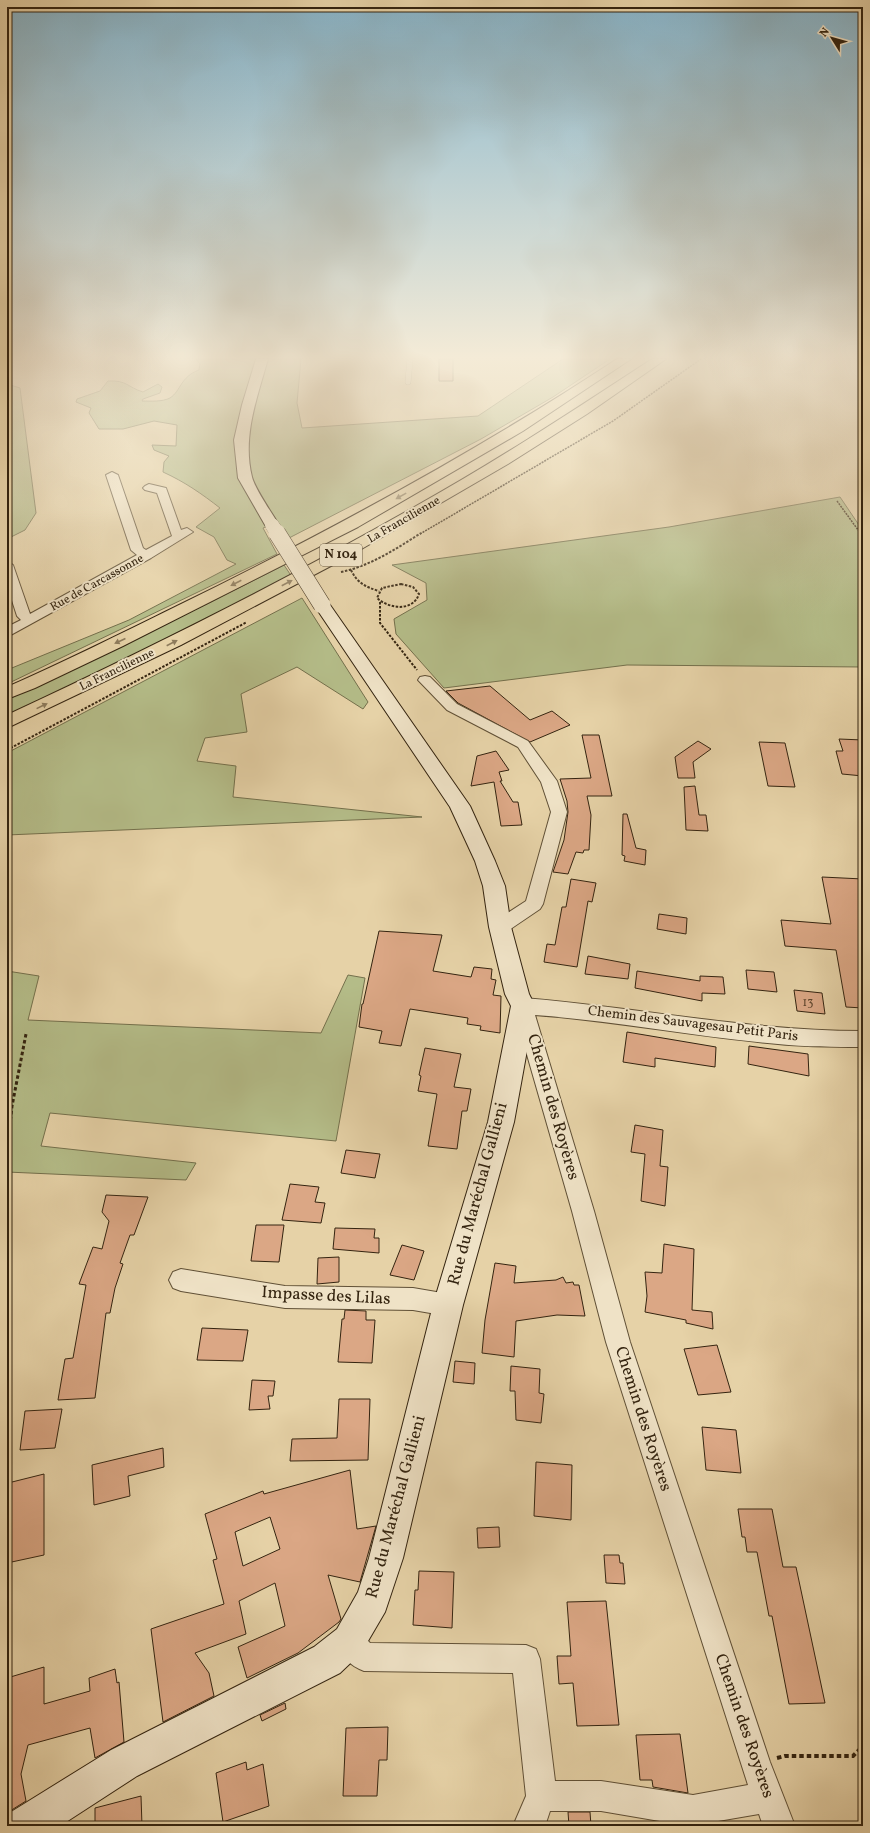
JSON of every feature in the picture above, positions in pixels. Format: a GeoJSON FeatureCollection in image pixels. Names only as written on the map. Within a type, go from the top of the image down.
{"type":"FeatureCollection","features":[{"type":"Feature","properties":{"kind":"highway","name":"La Francilienne"},"geometry":{"type":"LineString","coordinates":[[7,694],[218,593],[317,542],[491,445]]}},
{"type":"Feature","properties":{"kind":"highway","name":"La Francilienne"},"geometry":{"type":"LineString","coordinates":[[7,722],[152,653],[347,552],[531,445]]}},
{"type":"Feature","properties":{"kind":"street"},"geometry":{"type":"LineString","coordinates":[[241,445],[245,478],[272,525],[322,605],[460,806],[485,861],[494,886],[500,927],[517,994],[523,1006]]}},
{"type":"Feature","properties":{"kind":"street"},"geometry":{"type":"LineString","coordinates":[[112,476],[137,550],[147,555]]}},
{"type":"Feature","properties":{"kind":"street","name":"Rue de Carcassonne"},"geometry":{"type":"LineString","coordinates":[[7,633],[183,534],[176,533],[162,490],[149,488]]}},
{"type":"Feature","properties":{"kind":"street"},"geometry":{"type":"LineString","coordinates":[[7,565],[24,616],[30,620]]}},
{"type":"Feature","properties":{"kind":"street"},"geometry":{"type":"LineString","coordinates":[[425,680],[452,707],[523,744],[549,781],[559,812],[534,904],[500,927]]}},
{"type":"Feature","properties":{"kind":"street","name":"Chemin des Sauvagesau Petit Paris"},"geometry":{"type":"LineString","coordinates":[[523,1006],[554,1007],[718,1030],[834,1040],[863,1039]]}},
{"type":"Feature","properties":{"kind":"street","name":"Rue du Maréchal Gallieni"},"geometry":{"type":"LineString","coordinates":[[24,1826],[124,1763],[327,1660],[350,1641],[373,1600],[386,1558],[448,1305],[500,1122],[523,1006]]}},
{"type":"Feature","properties":{"kind":"street","name":"Chemin des Royères"},"geometry":{"type":"LineString","coordinates":[[523,1006],[583,1211],[618,1342],[755,1762],[779,1826]]}},
{"type":"Feature","properties":{"kind":"street","name":"Impasse des Lilas"},"geometry":{"type":"LineString","coordinates":[[181,1280],[285,1297],[413,1299],[448,1305]]}},
{"type":"Feature","properties":{"kind":"street"},"geometry":{"type":"LineString","coordinates":[[350,1641],[364,1657],[526,1659],[541,1796],[529,1826]]}},
{"type":"Feature","properties":{"kind":"street"},"geometry":{"type":"LineString","coordinates":[[541,1796],[601,1796],[693,1811],[768,1797]]}},
{"type":"Feature","properties":{"kind":"path"},"geometry":{"type":"LineString","coordinates":[[837,501],[863,538]]}},
{"type":"Feature","properties":{"kind":"path"},"geometry":{"type":"LineString","coordinates":[[351,570],[354,578],[363,586],[379,591],[388,586],[401,584],[413,587],[419,594],[416,601],[405,606],[390,606],[380,602]]}},
{"type":"Feature","properties":{"kind":"path"},"geometry":{"type":"LineString","coordinates":[[379,591],[377,595],[380,602],[380,623],[425,680]]}},
{"type":"Feature","properties":{"kind":"path"},"geometry":{"type":"LineString","coordinates":[[7,1150],[12,1106],[26,1034]]}},
{"type":"Feature","properties":{"kind":"path"},"geometry":{"type":"LineString","coordinates":[[755,1762],[785,1756],[853,1756],[863,1746]]}},
{"type":"Feature","properties":{"kind":"green space"},"geometry":{"type":"Polygon","coordinates":[[[7,445],[27,445],[36,513],[25,530],[7,539],[7,445]]]}},
{"type":"Feature","properties":{"kind":"green space"},"geometry":{"type":"Polygon","coordinates":[[[152,445],[176,446],[176,445],[470,445],[289,538],[278,522],[263,528],[277,554],[7,684],[7,670],[129,620],[236,564],[227,560],[214,537],[196,527],[220,508],[193,488],[163,472],[164,462],[169,456],[154,450],[152,445]]]}},
{"type":"Feature","properties":{"kind":"green space"},"geometry":{"type":"Polygon","coordinates":[[[840,497],[863,531],[863,667],[627,665],[444,688],[396,634],[394,619],[427,600],[426,583],[392,565],[669,527],[840,497]]]}},
{"type":"Feature","properties":{"kind":"green space"},"geometry":{"type":"Polygon","coordinates":[[[284,565],[292,577],[7,717],[7,700],[209,603],[284,565]]]}},
{"type":"Feature","properties":{"kind":"green space"},"geometry":{"type":"Polygon","coordinates":[[[302,598],[368,702],[363,709],[297,667],[241,694],[247,732],[205,738],[197,761],[236,766],[233,797],[422,817],[7,835],[7,753],[302,598]]]}},
{"type":"Feature","properties":{"kind":"green space"},"geometry":{"type":"Polygon","coordinates":[[[7,971],[39,976],[28,1020],[321,1033],[348,975],[365,978],[336,1141],[50,1113],[41,1146],[196,1163],[186,1180],[7,1172],[7,971]]]}},
{"type":"Feature","properties":{"kind":"building"},"geometry":{"type":"Polygon","coordinates":[[[490,686],[530,720],[552,711],[570,725],[530,742],[458,703],[446,691],[490,686]]]}},
{"type":"Feature","properties":{"kind":"building"},"geometry":{"type":"Polygon","coordinates":[[[582,735],[599,735],[612,796],[587,796],[591,815],[589,850],[584,850],[583,853],[576,852],[568,874],[553,872],[564,840],[568,812],[567,801],[560,779],[591,778],[582,735]]]}},
{"type":"Feature","properties":{"kind":"building"},"geometry":{"type":"Polygon","coordinates":[[[839,739],[863,740],[863,776],[842,774],[836,751],[843,751],[839,739]]]}},
{"type":"Feature","properties":{"kind":"building"},"geometry":{"type":"Polygon","coordinates":[[[698,741],[711,749],[693,762],[695,778],[678,778],[675,757],[698,741]]]}},
{"type":"Feature","properties":{"kind":"building"},"geometry":{"type":"Polygon","coordinates":[[[759,742],[785,743],[795,787],[768,786],[759,742]]]}},
{"type":"Feature","properties":{"kind":"building"},"geometry":{"type":"Polygon","coordinates":[[[496,751],[509,770],[499,772],[502,781],[500,781],[513,802],[518,802],[522,825],[501,826],[494,782],[471,786],[477,756],[496,751]]]}},
{"type":"Feature","properties":{"kind":"building"},"geometry":{"type":"Polygon","coordinates":[[[695,786],[699,815],[706,815],[708,831],[686,830],[684,787],[695,786]]]}},
{"type":"Feature","properties":{"kind":"building"},"geometry":{"type":"Polygon","coordinates":[[[623,814],[627,814],[636,848],[646,850],[645,865],[624,861],[625,856],[622,855],[623,814]]]}},
{"type":"Feature","properties":{"kind":"building"},"geometry":{"type":"Polygon","coordinates":[[[822,877],[863,879],[863,1008],[846,1007],[836,950],[785,946],[781,920],[831,924],[822,877]]]}},
{"type":"Feature","properties":{"kind":"building"},"geometry":{"type":"Polygon","coordinates":[[[571,879],[596,883],[592,902],[588,901],[577,967],[544,962],[547,944],[555,945],[562,907],[566,907],[571,879]]]}},
{"type":"Feature","properties":{"kind":"building"},"geometry":{"type":"Polygon","coordinates":[[[659,914],[687,918],[686,934],[657,929],[659,914]]]}},
{"type":"Feature","properties":{"kind":"building"},"geometry":{"type":"Polygon","coordinates":[[[379,931],[442,935],[433,971],[471,977],[474,967],[492,969],[491,979],[496,980],[493,995],[501,996],[500,1033],[480,1030],[481,1026],[467,1024],[468,1018],[410,1009],[401,1046],[379,1043],[382,1031],[359,1027],[362,1004],[379,931]]]}},
{"type":"Feature","properties":{"kind":"building"},"geometry":{"type":"Polygon","coordinates":[[[588,956],[630,964],[628,979],[585,974],[588,956]]]}},
{"type":"Feature","properties":{"kind":"building"},"geometry":{"type":"Polygon","coordinates":[[[746,970],[774,972],[777,992],[748,989],[746,970]]]}},
{"type":"Feature","properties":{"kind":"building"},"geometry":{"type":"Polygon","coordinates":[[[637,971],[700,981],[700,976],[723,977],[725,994],[702,993],[702,1001],[635,988],[637,971]]]}},
{"type":"Feature","properties":{"kind":"building"},"geometry":{"type":"Polygon","coordinates":[[[794,990],[822,993],[825,1014],[797,1011],[794,990]]]}},
{"type":"Feature","properties":{"kind":"building"},"geometry":{"type":"Polygon","coordinates":[[[627,1032],[716,1047],[715,1067],[655,1058],[655,1067],[623,1062],[627,1032]]]}},
{"type":"Feature","properties":{"kind":"building"},"geometry":{"type":"Polygon","coordinates":[[[749,1046],[808,1054],[809,1076],[748,1064],[749,1046]]]}},
{"type":"Feature","properties":{"kind":"building"},"geometry":{"type":"Polygon","coordinates":[[[425,1048],[461,1054],[454,1087],[471,1089],[467,1111],[462,1111],[457,1149],[428,1146],[437,1094],[418,1091],[421,1076],[419,1075],[425,1048]]]}},
{"type":"Feature","properties":{"kind":"building"},"geometry":{"type":"Polygon","coordinates":[[[635,1125],[663,1130],[660,1166],[668,1167],[665,1206],[641,1201],[645,1154],[631,1152],[635,1125]]]}},
{"type":"Feature","properties":{"kind":"building"},"geometry":{"type":"Polygon","coordinates":[[[346,1150],[380,1154],[375,1178],[341,1173],[346,1150]]]}},
{"type":"Feature","properties":{"kind":"building"},"geometry":{"type":"Polygon","coordinates":[[[290,1184],[319,1187],[315,1202],[325,1203],[321,1223],[282,1220],[290,1184]]]}},
{"type":"Feature","properties":{"kind":"building"},"geometry":{"type":"Polygon","coordinates":[[[106,1195],[148,1197],[134,1235],[130,1235],[120,1263],[123,1264],[115,1288],[110,1313],[106,1313],[95,1398],[58,1400],[65,1359],[73,1358],[86,1285],[79,1284],[93,1247],[102,1249],[109,1221],[102,1212],[106,1195]]]}},
{"type":"Feature","properties":{"kind":"building"},"geometry":{"type":"Polygon","coordinates":[[[256,1225],[284,1225],[279,1262],[251,1261],[256,1225]]]}},
{"type":"Feature","properties":{"kind":"building"},"geometry":{"type":"Polygon","coordinates":[[[335,1228],[375,1229],[374,1238],[379,1238],[379,1253],[333,1249],[335,1228]]]}},
{"type":"Feature","properties":{"kind":"building"},"geometry":{"type":"Polygon","coordinates":[[[664,1244],[694,1249],[692,1310],[712,1312],[713,1329],[686,1323],[686,1320],[645,1312],[647,1296],[645,1272],[662,1273],[664,1244]]]}},
{"type":"Feature","properties":{"kind":"building"},"geometry":{"type":"Polygon","coordinates":[[[402,1245],[424,1251],[414,1280],[390,1275],[402,1245]]]}},
{"type":"Feature","properties":{"kind":"building"},"geometry":{"type":"Polygon","coordinates":[[[339,1257],[339,1282],[317,1284],[318,1258],[339,1257]]]}},
{"type":"Feature","properties":{"kind":"building"},"geometry":{"type":"Polygon","coordinates":[[[495,1263],[516,1266],[514,1283],[556,1280],[563,1277],[566,1283],[573,1282],[574,1285],[579,1285],[585,1316],[557,1315],[516,1321],[514,1357],[482,1353],[485,1320],[495,1263]]]}},
{"type":"Feature","properties":{"kind":"building"},"geometry":{"type":"Polygon","coordinates":[[[345,1310],[366,1311],[366,1320],[375,1320],[372,1363],[338,1362],[342,1319],[344,1319],[345,1310]]]}},
{"type":"Feature","properties":{"kind":"building"},"geometry":{"type":"Polygon","coordinates":[[[202,1328],[248,1330],[243,1361],[197,1360],[202,1328]]]}},
{"type":"Feature","properties":{"kind":"building"},"geometry":{"type":"Polygon","coordinates":[[[717,1345],[731,1392],[698,1395],[684,1349],[717,1345]]]}},
{"type":"Feature","properties":{"kind":"building"},"geometry":{"type":"Polygon","coordinates":[[[455,1361],[475,1363],[474,1384],[453,1382],[455,1361]]]}},
{"type":"Feature","properties":{"kind":"building"},"geometry":{"type":"Polygon","coordinates":[[[511,1366],[540,1369],[539,1393],[544,1394],[541,1423],[516,1420],[515,1391],[510,1391],[511,1366]]]}},
{"type":"Feature","properties":{"kind":"building"},"geometry":{"type":"Polygon","coordinates":[[[252,1380],[275,1381],[273,1396],[268,1396],[270,1409],[249,1410],[252,1380]]]}},
{"type":"Feature","properties":{"kind":"building"},"geometry":{"type":"Polygon","coordinates":[[[339,1399],[370,1399],[368,1460],[290,1461],[292,1439],[337,1438],[339,1399]]]}},
{"type":"Feature","properties":{"kind":"building"},"geometry":{"type":"Polygon","coordinates":[[[62,1409],[55,1448],[20,1450],[25,1411],[62,1409]]]}},
{"type":"Feature","properties":{"kind":"building"},"geometry":{"type":"Polygon","coordinates":[[[702,1427],[736,1430],[741,1473],[706,1470],[702,1427]]]}},
{"type":"Feature","properties":{"kind":"building"},"geometry":{"type":"Polygon","coordinates":[[[163,1448],[164,1467],[128,1476],[130,1496],[94,1505],[92,1465],[163,1448]]]}},
{"type":"Feature","properties":{"kind":"building"},"geometry":{"type":"Polygon","coordinates":[[[536,1462],[572,1465],[571,1520],[534,1516],[536,1462]]]}},
{"type":"Feature","properties":{"kind":"building"},"geometry":{"type":"Polygon","coordinates":[[[350,1470],[357,1529],[376,1526],[360,1582],[328,1575],[341,1619],[339,1622],[298,1653],[247,1678],[238,1647],[285,1626],[275,1583],[239,1601],[246,1634],[195,1653],[209,1673],[214,1696],[163,1722],[151,1629],[224,1604],[213,1560],[217,1559],[205,1514],[263,1491],[264,1494],[350,1470]],[[270,1517],[235,1532],[243,1566],[280,1549],[270,1517]]]}},
{"type":"Feature","properties":{"kind":"building"},"geometry":{"type":"Polygon","coordinates":[[[44,1474],[44,1555],[7,1563],[8,1483],[44,1474]]]}},
{"type":"Feature","properties":{"kind":"building"},"geometry":{"type":"Polygon","coordinates":[[[738,1509],[772,1509],[783,1567],[796,1567],[825,1703],[789,1704],[772,1616],[769,1616],[757,1552],[747,1552],[745,1537],[742,1537],[738,1509]]]}},
{"type":"Feature","properties":{"kind":"building"},"geometry":{"type":"Polygon","coordinates":[[[499,1527],[500,1547],[478,1548],[477,1528],[499,1527]]]}},
{"type":"Feature","properties":{"kind":"building"},"geometry":{"type":"Polygon","coordinates":[[[604,1555],[619,1555],[620,1563],[623,1563],[625,1584],[606,1583],[604,1555]]]}},
{"type":"Feature","properties":{"kind":"building"},"geometry":{"type":"Polygon","coordinates":[[[419,1571],[454,1572],[452,1628],[413,1625],[415,1590],[418,1590],[419,1571]]]}},
{"type":"Feature","properties":{"kind":"building"},"geometry":{"type":"Polygon","coordinates":[[[606,1601],[619,1725],[577,1726],[573,1683],[559,1684],[557,1656],[571,1656],[567,1602],[606,1601]]]}},
{"type":"Feature","properties":{"kind":"building"},"geometry":{"type":"Polygon","coordinates":[[[44,1667],[44,1704],[90,1691],[89,1678],[115,1669],[117,1683],[119,1682],[124,1742],[95,1758],[90,1728],[28,1745],[21,1774],[26,1801],[10,1811],[7,1816],[7,1678],[44,1667]]]}},
{"type":"Feature","properties":{"kind":"building"},"geometry":{"type":"Polygon","coordinates":[[[285,1703],[286,1709],[262,1721],[260,1715],[285,1703]]]}},
{"type":"Feature","properties":{"kind":"building"},"geometry":{"type":"Polygon","coordinates":[[[388,1727],[387,1760],[379,1760],[377,1796],[343,1796],[346,1728],[388,1727]]]}},
{"type":"Feature","properties":{"kind":"building"},"geometry":{"type":"Polygon","coordinates":[[[680,1734],[688,1793],[653,1787],[652,1780],[640,1780],[636,1735],[680,1734]]]}},
{"type":"Feature","properties":{"kind":"building"},"geometry":{"type":"Polygon","coordinates":[[[246,1762],[247,1770],[263,1764],[269,1806],[223,1822],[216,1773],[246,1762]]]}},
{"type":"Feature","properties":{"kind":"building"},"geometry":{"type":"Polygon","coordinates":[[[141,1796],[142,1826],[95,1826],[95,1808],[141,1796]]]}},
{"type":"Feature","properties":{"kind":"building"},"geometry":{"type":"Polygon","coordinates":[[[568,1812],[590,1812],[591,1826],[569,1826],[568,1812]]]}}]}
